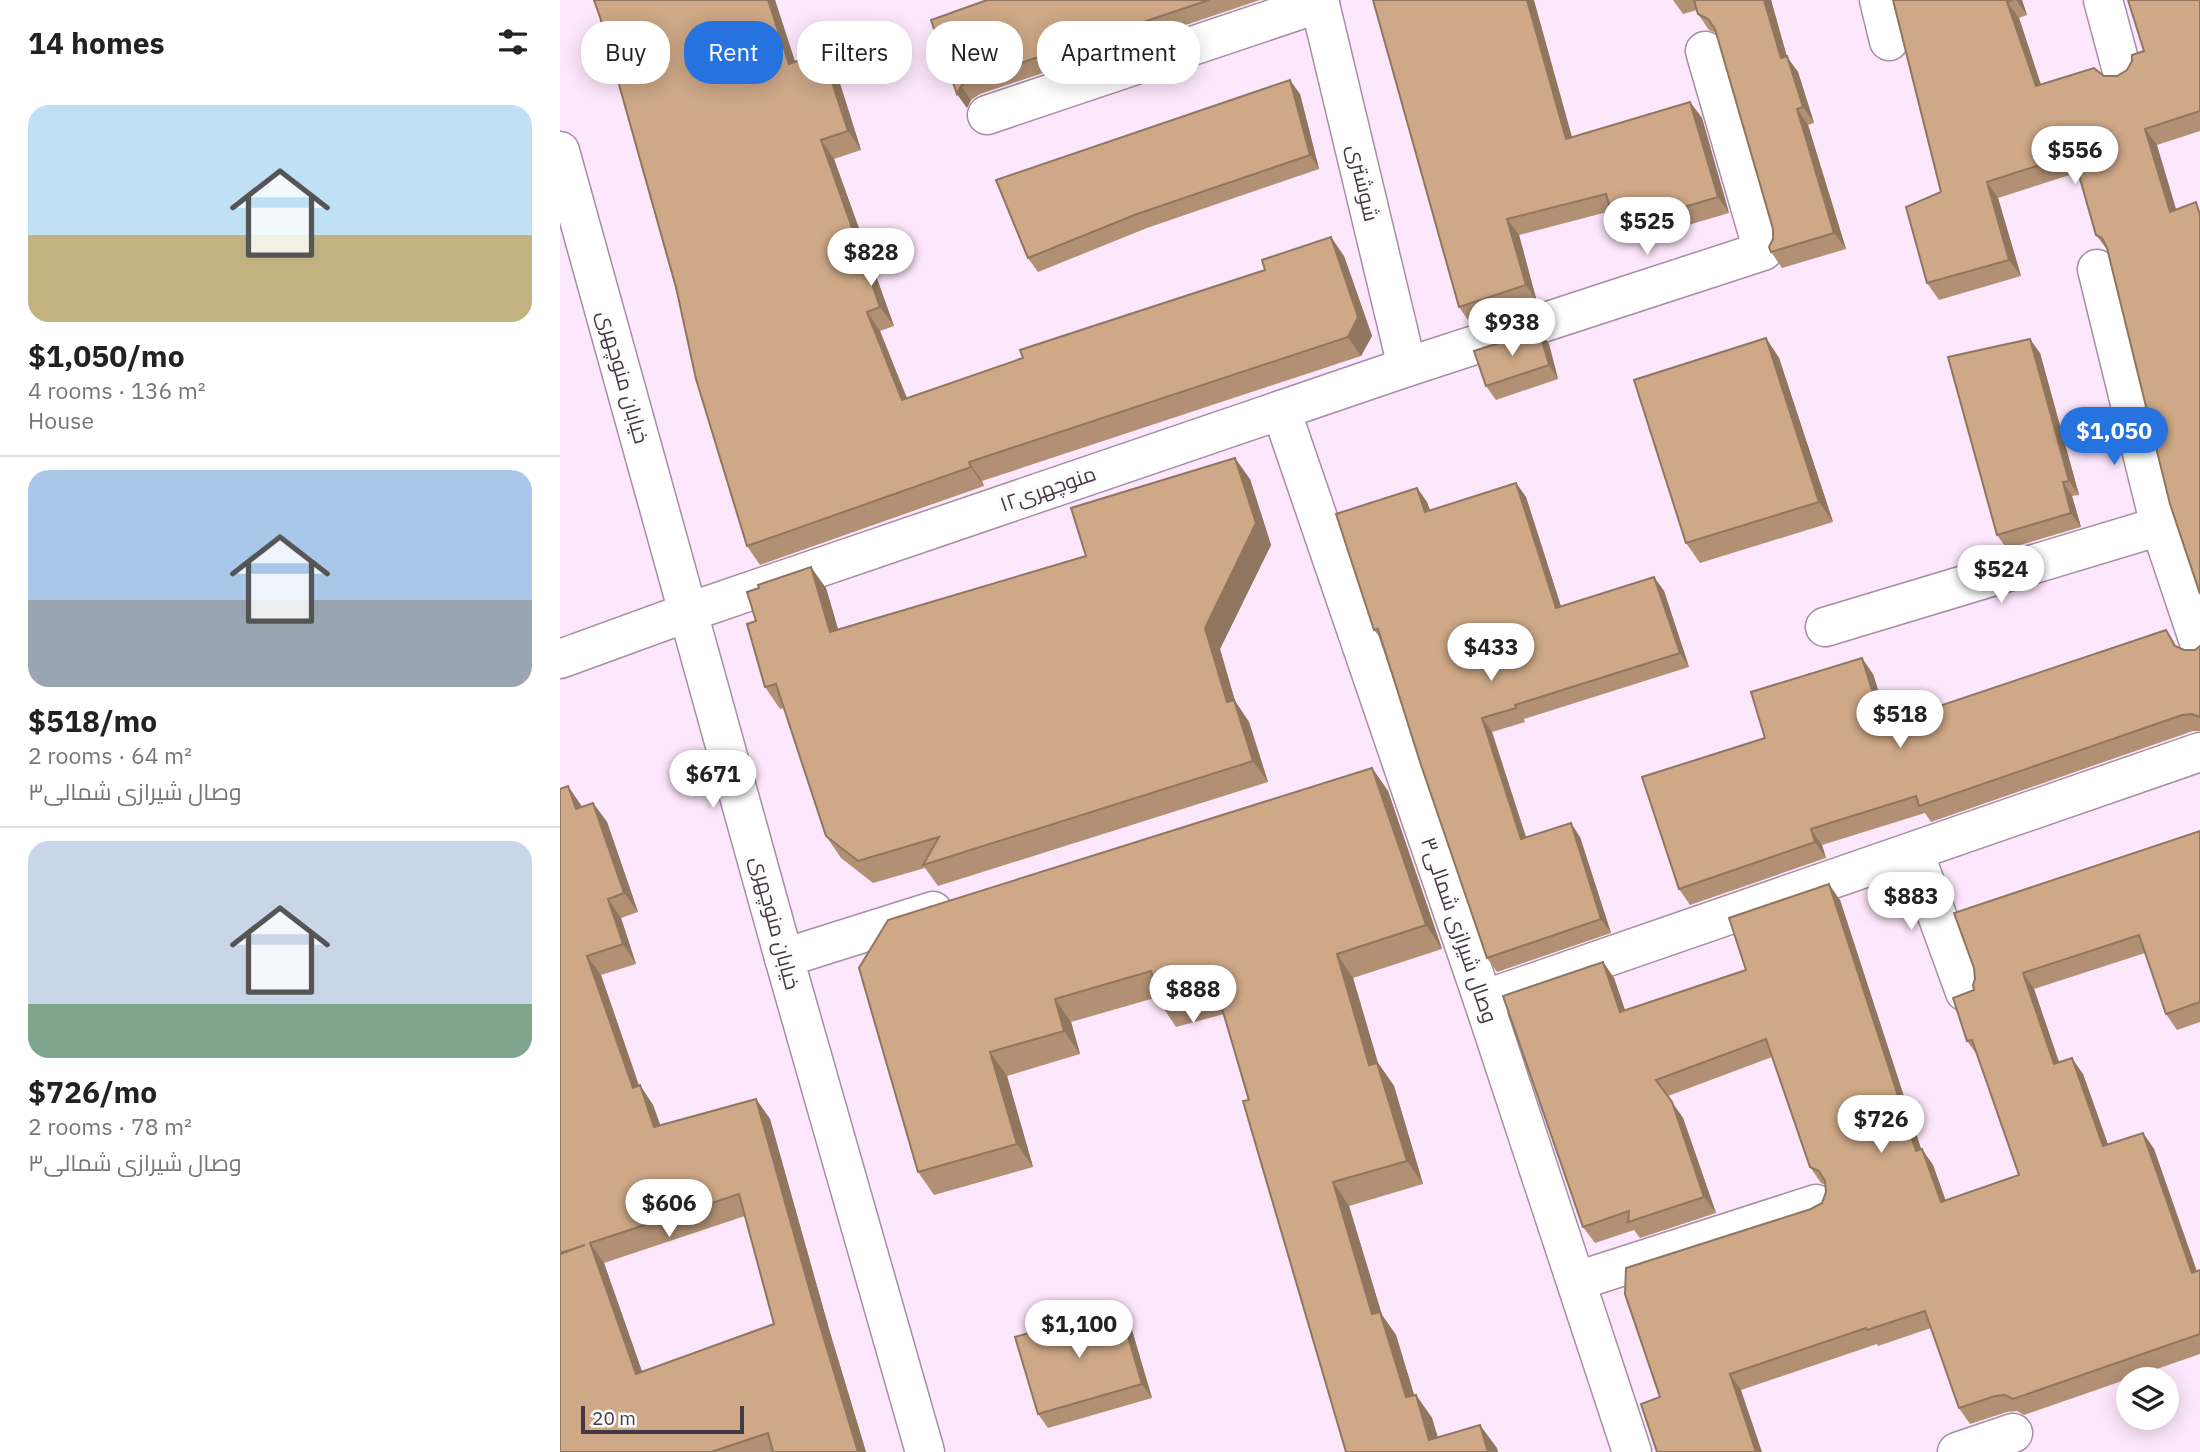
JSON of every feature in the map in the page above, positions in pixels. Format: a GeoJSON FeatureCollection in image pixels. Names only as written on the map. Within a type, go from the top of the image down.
{"type":"FeatureCollection","features":[{"type":"Feature","properties":{"kind":"street"},"geometry":{"type":"LineString","coordinates":[[1879,0],[1889,41]]}},
{"type":"Feature","properties":{"kind":"street"},"geometry":{"type":"LineString","coordinates":[[2103,0],[2122,71]]}},
{"type":"Feature","properties":{"kind":"street"},"geometry":{"type":"LineString","coordinates":[[987,115],[1320,1]]}},
{"type":"Feature","properties":{"kind":"street","name":"شوشتری"},"geometry":{"type":"LineString","coordinates":[[1320,1],[1407,367]]}},
{"type":"Feature","properties":{"kind":"street","name":"منوچهری۱۲"},"geometry":{"type":"LineString","coordinates":[[560,659],[689,612],[1407,367],[1763,251],[1705,51]]}},
{"type":"Feature","properties":{"kind":"street","name":"خیابان منوچهری"},"geometry":{"type":"LineString","coordinates":[[560,151],[784,958],[926,1452]]}},
{"type":"Feature","properties":{"kind":"street"},"geometry":{"type":"LineString","coordinates":[[2097,269],[2160,526],[2200,645]]}},
{"type":"Feature","properties":{"kind":"street","name":"وصال شیرازی شمالی۳"},"geometry":{"type":"LineString","coordinates":[[1281,410],[1483,1000],[1632,1452]]}},
{"type":"Feature","properties":{"kind":"street"},"geometry":{"type":"LineString","coordinates":[[1825,627],[2160,526]]}},
{"type":"Feature","properties":{"kind":"street"},"geometry":{"type":"LineString","coordinates":[[1483,1000],[2200,752]]}},
{"type":"Feature","properties":{"kind":"street"},"geometry":{"type":"LineString","coordinates":[[1363,775],[1402,763]]}},
{"type":"Feature","properties":{"kind":"street"},"geometry":{"type":"LineString","coordinates":[[1914,852],[1965,992]]}},
{"type":"Feature","properties":{"kind":"street"},"geometry":{"type":"LineString","coordinates":[[784,958],[968,900]]}},
{"type":"Feature","properties":{"kind":"street"},"geometry":{"type":"LineString","coordinates":[[1577,1281],[1816,1204]]}},
{"type":"Feature","properties":{"kind":"street"},"geometry":{"type":"LineString","coordinates":[[1957,1452],[2014,1433]]}},
{"type":"Feature","properties":{"kind":"building"},"geometry":{"type":"Polygon","coordinates":[[[594,0],[768,0],[775,21],[684,21],[684,84],[783,84],[783,46],[789,64],[797,61],[797,84],[833,84],[848,131],[821,140],[880,307],[867,312],[902,400],[1023,358],[1020,350],[1265,270],[1262,260],[1331,237],[1358,317],[1348,337],[969,462],[971,467],[747,546],[696,379],[676,287],[619,84],[670,84],[670,21],[601,21],[594,0]]]}},
{"type":"Feature","properties":{"kind":"building"},"geometry":{"type":"Polygon","coordinates":[[[987,0],[1209,0],[1146,21],[1037,21],[1037,58],[1023,62],[1023,21],[931,20],[987,0]]]}},
{"type":"Feature","properties":{"kind":"building"},"geometry":{"type":"Polygon","coordinates":[[[1373,0],[1527,0],[1566,139],[1690,102],[1718,197],[1616,227],[1606,194],[1507,219],[1526,285],[1459,307],[1373,0]]]}},
{"type":"Feature","properties":{"kind":"building"},"geometry":{"type":"Polygon","coordinates":[[[1694,0],[1764,0],[1781,58],[1787,56],[1803,107],[1797,109],[1834,233],[1771,252],[1769,247],[1773,239],[1773,229],[1715,29],[1708,19],[1698,14],[1694,0]]]}},
{"type":"Feature","properties":{"kind":"building"},"geometry":{"type":"Polygon","coordinates":[[[1893,0],[2013,0],[2007,2],[2036,86],[2094,68],[2104,76],[2117,76],[2127,70],[2132,55],[2144,51],[2128,0],[2200,0],[2200,111],[2145,129],[2170,212],[2196,202],[2200,215],[2200,594],[2170,504],[2107,248],[2102,238],[2096,235],[2073,154],[1987,182],[2009,260],[1927,283],[1906,207],[1941,192],[1893,0]]]}},
{"type":"Feature","properties":{"kind":"building"},"geometry":{"type":"Polygon","coordinates":[[[1290,80],[1310,155],[1137,214],[1028,258],[996,180],[1290,80]]]}},
{"type":"Feature","properties":{"kind":"building"},"geometry":{"type":"Polygon","coordinates":[[[953,84],[964,84],[961,86],[957,94],[953,84]]]}},
{"type":"Feature","properties":{"kind":"building"},"geometry":{"type":"Polygon","coordinates":[[[1539,330],[1549,365],[1486,386],[1474,351],[1539,330]]]}},
{"type":"Feature","properties":{"kind":"building"},"geometry":{"type":"Polygon","coordinates":[[[1766,338],[1819,502],[1686,543],[1634,380],[1766,338]]]}},
{"type":"Feature","properties":{"kind":"building"},"geometry":{"type":"Polygon","coordinates":[[[2030,339],[2069,481],[2063,482],[2071,513],[1997,535],[1948,357],[2030,339]]]}},
{"type":"Feature","properties":{"kind":"building"},"geometry":{"type":"Polygon","coordinates":[[[1235,458],[1256,523],[1205,628],[1227,702],[1234,700],[1253,761],[923,865],[939,837],[858,861],[826,836],[776,684],[765,687],[747,624],[756,621],[747,592],[759,588],[758,585],[811,567],[830,632],[1086,556],[1071,508],[1235,458]]]}},
{"type":"Feature","properties":{"kind":"building"},"geometry":{"type":"Polygon","coordinates":[[[1516,483],[1556,608],[1654,577],[1680,653],[1482,718],[1521,839],[1571,823],[1601,919],[1487,958],[1378,629],[1374,630],[1336,514],[1417,488],[1425,512],[1516,483]]]}},
{"type":"Feature","properties":{"kind":"building"},"geometry":{"type":"Polygon","coordinates":[[[2166,630],[2175,646],[2184,650],[2195,650],[2200,646],[2200,717],[2182,715],[1919,806],[1916,796],[1811,829],[1815,842],[1679,889],[1642,777],[1765,738],[1751,692],[1862,658],[1883,725],[2166,630]]]}},
{"type":"Feature","properties":{"kind":"building"},"geometry":{"type":"Polygon","coordinates":[[[1372,768],[1426,925],[1337,954],[1369,1065],[1377,1063],[1407,1161],[1333,1182],[1372,1314],[1380,1312],[1406,1397],[1416,1395],[1429,1440],[1480,1425],[1488,1452],[1346,1452],[1243,1101],[1249,1100],[1216,988],[1160,1003],[1151,971],[1055,999],[1064,1031],[990,1052],[1017,1144],[918,1172],[859,968],[888,920],[1372,768]]]}},
{"type":"Feature","properties":{"kind":"building"},"geometry":{"type":"Polygon","coordinates":[[[568,786],[576,809],[593,803],[624,893],[608,899],[623,944],[587,956],[633,1088],[640,1085],[654,1127],[756,1099],[858,1452],[773,1452],[768,1433],[711,1452],[560,1452],[560,1254],[585,1245],[561,1253],[560,1250],[560,789],[568,786]],[[739,1194],[590,1243],[636,1374],[774,1324],[739,1194]]]}},
{"type":"Feature","properties":{"kind":"building"},"geometry":{"type":"Polygon","coordinates":[[[2200,831],[2200,1002],[2166,1014],[2139,935],[2023,973],[2054,1064],[2072,1058],[2103,1146],[2143,1133],[2192,1273],[2200,1270],[2200,1334],[2013,1399],[2005,1395],[1995,1396],[1959,1408],[1925,1311],[1730,1374],[1756,1452],[1657,1452],[1641,1404],[1660,1397],[1625,1294],[1626,1268],[1811,1209],[1822,1203],[1826,1192],[1825,1181],[1819,1171],[1810,1167],[1766,1039],[1656,1080],[1672,1102],[1704,1197],[1628,1222],[1629,1211],[1583,1227],[1503,996],[1603,962],[1620,1012],[1746,970],[1729,918],[1829,884],[1916,1151],[1922,1149],[1941,1202],[2019,1175],[1972,1040],[1967,1041],[1953,998],[1974,990],[1975,979],[1974,968],[1954,913],[2200,831]]]}},
{"type":"Feature","properties":{"kind":"building"},"geometry":{"type":"Polygon","coordinates":[[[1119,1306],[1142,1384],[1038,1414],[1015,1337],[1119,1306]]]}}]}
